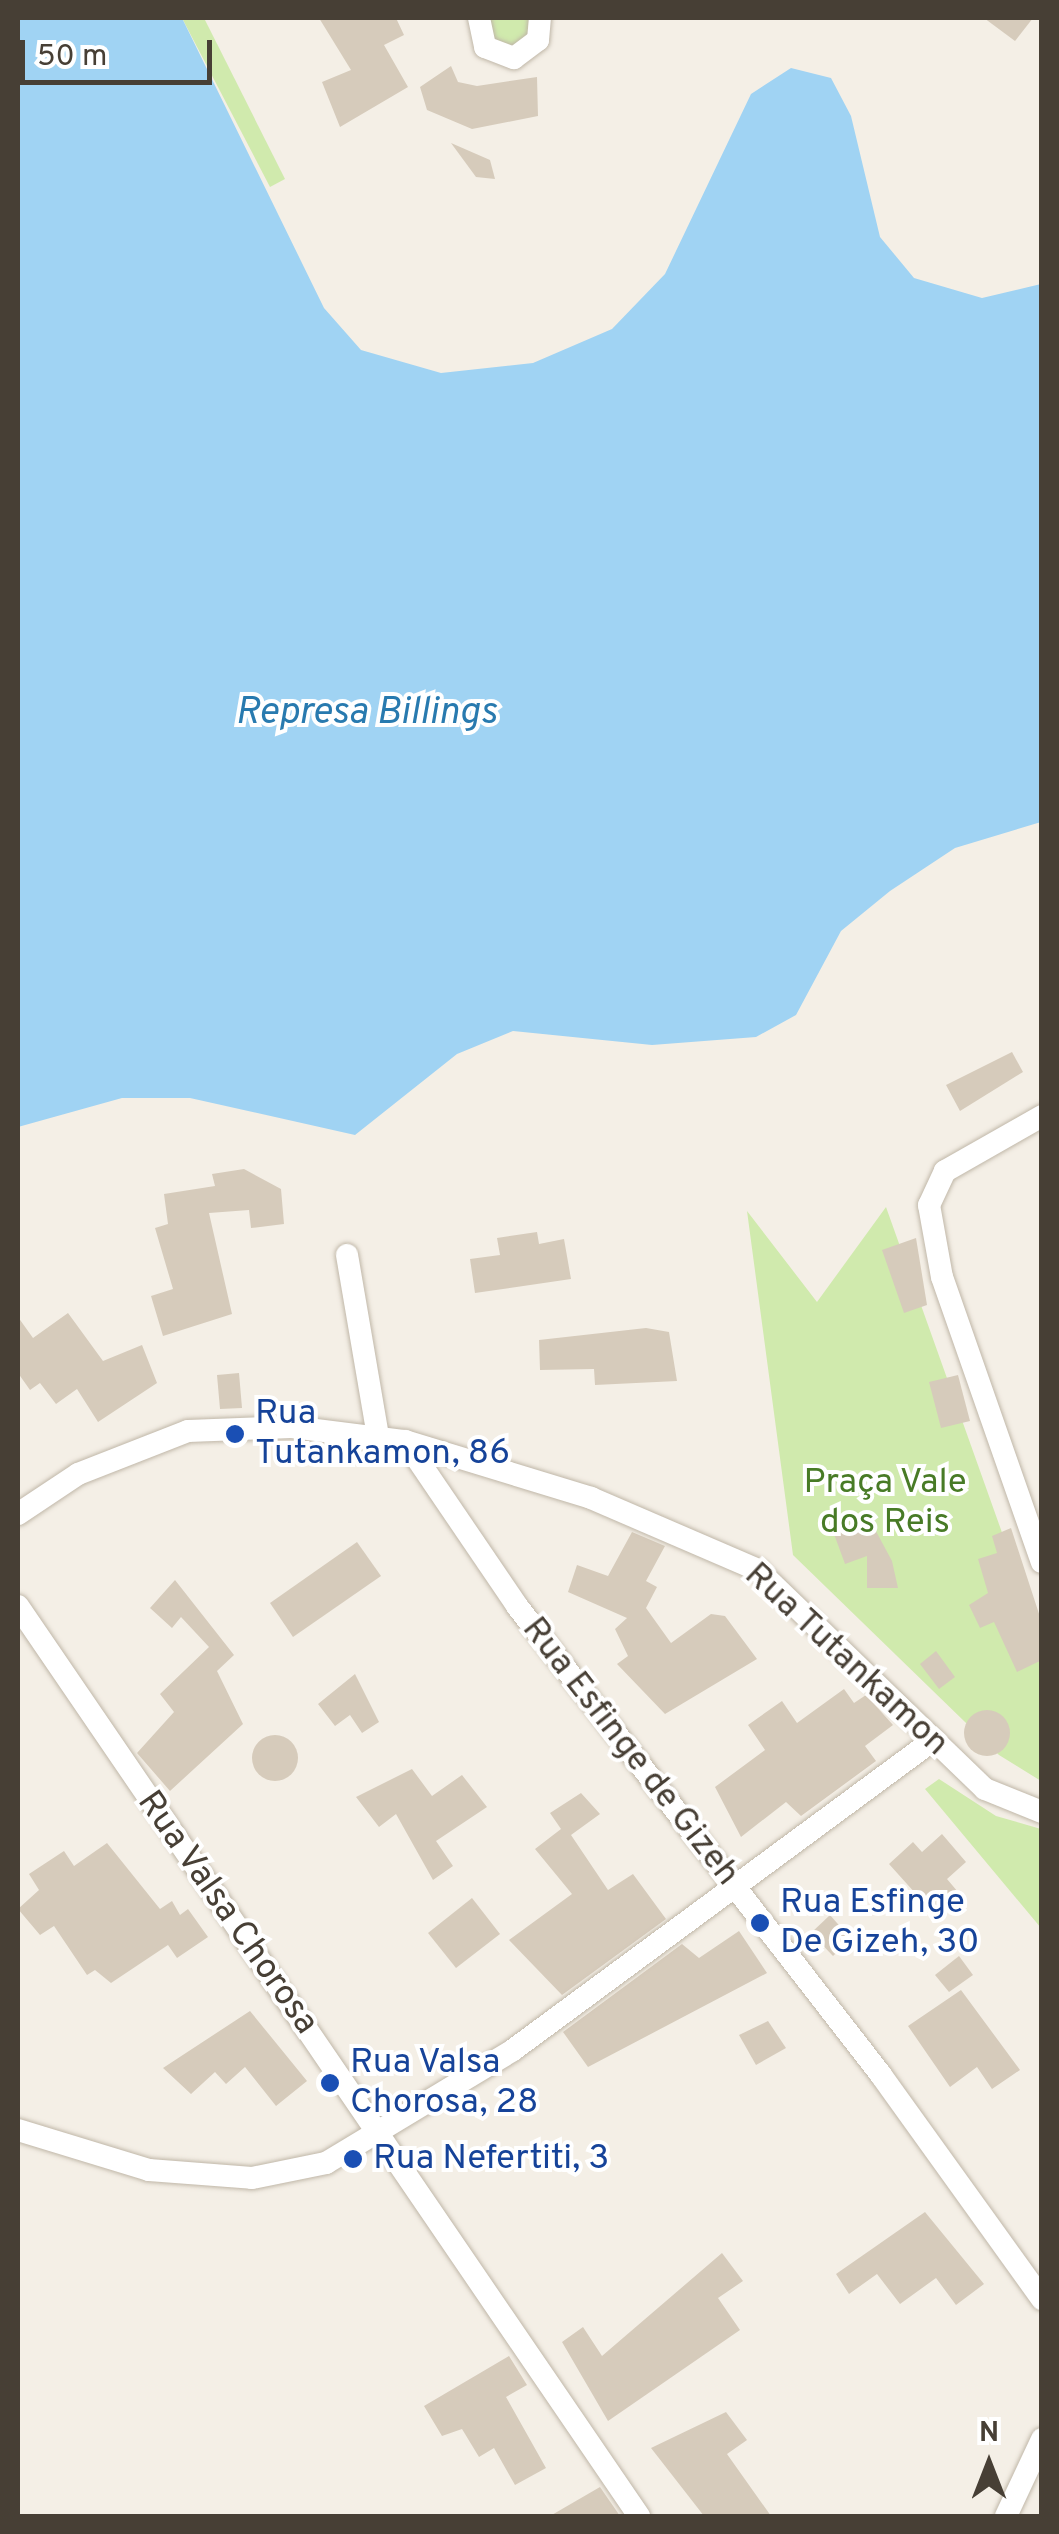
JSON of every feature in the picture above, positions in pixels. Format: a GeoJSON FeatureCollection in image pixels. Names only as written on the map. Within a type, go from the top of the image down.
{"type":"FeatureCollection","features":[{"type":"Feature","properties":{"kind":"street"},"geometry":{"type":"LineString","coordinates":[[478,18],[486,48],[514,58],[538,40],[540,18]]}},
{"type":"Feature","properties":{"kind":"street"},"geometry":{"type":"LineString","coordinates":[[1042,1116],[945,1171],[929,1205],[942,1277],[1042,1562]]}},
{"type":"Feature","properties":{"kind":"street"},"geometry":{"type":"LineString","coordinates":[[347,1256],[378,1436]]}},
{"type":"Feature","properties":{"kind":"street","name":"Rua Tutankamon"},"geometry":{"type":"LineString","coordinates":[[18,1514],[78,1474],[188,1431],[378,1436],[405,1441],[591,1498],[758,1570],[985,1789],[1042,1812]]}},
{"type":"Feature","properties":{"kind":"street","name":"Rua Esfinge de Gizeh"},"geometry":{"type":"LineString","coordinates":[[405,1441],[517,1606],[735,1888],[1042,2299]]}},
{"type":"Feature","properties":{"kind":"street","name":"Rua Valsa Chorosa"},"geometry":{"type":"LineString","coordinates":[[18,1606],[640,2516]]}},
{"type":"Feature","properties":{"kind":"street"},"geometry":{"type":"LineString","coordinates":[[18,2130],[149,2170],[252,2178],[326,2164],[378,2138],[735,1888],[932,1741]]}},
{"type":"Feature","properties":{"kind":"street"},"geometry":{"type":"LineString","coordinates":[[1006,2516],[1042,2439]]}},
{"type":"Feature","properties":{"kind":"green space"},"geometry":{"type":"Polygon","coordinates":[[[182,18],[204,18],[285,179],[270,187],[182,18]]]}},
{"type":"Feature","properties":{"kind":"green space"},"geometry":{"type":"Polygon","coordinates":[[[489,18],[530,18],[529,35],[517,47],[493,41],[489,18]]]}},
{"type":"Feature","properties":{"kind":"green space","name":"Praça Vale dos Reis"},"geometry":{"type":"Polygon","coordinates":[[[886,1207],[1041,1642],[1041,1781],[999,1755],[793,1555],[747,1211],[817,1302],[886,1207]]]}},
{"type":"Feature","properties":{"kind":"green space"},"geometry":{"type":"Polygon","coordinates":[[[939,1779],[996,1816],[1041,1829],[1041,1928],[925,1789],[939,1779]]]}},
{"type":"Feature","properties":{"kind":"water","name":"Represa Billings"},"geometry":{"type":"Polygon","coordinates":[[[18,18],[182,18],[324,308],[361,350],[441,373],[533,363],[612,329],[665,274],[751,94],[791,68],[831,78],[851,116],[880,237],[914,278],[982,298],[1041,284],[1041,822],[955,848],[890,891],[841,931],[796,1015],[756,1037],[652,1045],[513,1031],[457,1054],[355,1135],[190,1098],[122,1098],[18,1127],[18,18]]]}},
{"type":"Feature","properties":{"kind":"building"},"geometry":{"type":"Polygon","coordinates":[[[319,18],[396,18],[404,35],[384,45],[408,87],[340,127],[322,82],[351,70],[319,18]]]}},
{"type":"Feature","properties":{"kind":"building"},"geometry":{"type":"Polygon","coordinates":[[[984,18],[1033,18],[1015,41],[984,18]]]}},
{"type":"Feature","properties":{"kind":"building"},"geometry":{"type":"Polygon","coordinates":[[[451,66],[458,82],[477,86],[537,77],[538,116],[472,129],[427,110],[420,87],[451,66]]]}},
{"type":"Feature","properties":{"kind":"building"},"geometry":{"type":"Polygon","coordinates":[[[451,143],[490,160],[495,179],[476,177],[451,143]]]}},
{"type":"Feature","properties":{"kind":"building"},"geometry":{"type":"Polygon","coordinates":[[[1012,1052],[1023,1072],[960,1111],[946,1085],[1012,1052]]]}},
{"type":"Feature","properties":{"kind":"building"},"geometry":{"type":"Polygon","coordinates":[[[244,1169],[281,1189],[284,1224],[251,1228],[249,1210],[209,1213],[232,1314],[163,1336],[151,1296],[173,1289],[155,1228],[168,1224],[164,1194],[215,1186],[212,1174],[244,1169]]]}},
{"type":"Feature","properties":{"kind":"building"},"geometry":{"type":"Polygon","coordinates":[[[537,1232],[539,1244],[564,1239],[571,1279],[475,1293],[470,1259],[500,1255],[497,1238],[537,1232]]]}},
{"type":"Feature","properties":{"kind":"building"},"geometry":{"type":"Polygon","coordinates":[[[916,1238],[927,1305],[904,1313],[882,1250],[916,1238]]]}},
{"type":"Feature","properties":{"kind":"building"},"geometry":{"type":"Polygon","coordinates":[[[68,1313],[103,1361],[142,1345],[157,1383],[98,1422],[77,1389],[56,1404],[40,1383],[30,1390],[18,1373],[18,1317],[33,1338],[68,1313]]]}},
{"type":"Feature","properties":{"kind":"building"},"geometry":{"type":"Polygon","coordinates":[[[646,1328],[669,1332],[677,1381],[595,1385],[594,1369],[540,1370],[539,1340],[646,1328]]]}},
{"type":"Feature","properties":{"kind":"building"},"geometry":{"type":"Polygon","coordinates":[[[239,1373],[242,1408],[220,1409],[217,1375],[239,1373]]]}},
{"type":"Feature","properties":{"kind":"building"},"geometry":{"type":"Polygon","coordinates":[[[958,1375],[970,1421],[941,1428],[929,1382],[958,1375]]]}},
{"type":"Feature","properties":{"kind":"building"},"geometry":{"type":"Polygon","coordinates":[[[870,1520],[892,1561],[898,1588],[867,1588],[867,1556],[845,1564],[834,1534],[870,1520]]]}},
{"type":"Feature","properties":{"kind":"building"},"geometry":{"type":"Polygon","coordinates":[[[1011,1528],[1042,1623],[1042,1660],[1017,1672],[994,1622],[980,1628],[969,1605],[988,1593],[978,1559],[997,1553],[992,1536],[1011,1528]]]}},
{"type":"Feature","properties":{"kind":"building"},"geometry":{"type":"Polygon","coordinates":[[[632,1532],[665,1546],[646,1581],[657,1587],[646,1608],[671,1643],[711,1614],[725,1616],[757,1659],[665,1714],[617,1664],[628,1656],[615,1629],[627,1618],[568,1592],[577,1565],[608,1576],[632,1532]]]}},
{"type":"Feature","properties":{"kind":"building"},"geometry":{"type":"Polygon","coordinates":[[[357,1542],[381,1576],[293,1637],[270,1603],[357,1542]]]}},
{"type":"Feature","properties":{"kind":"building"},"geometry":{"type":"Polygon","coordinates":[[[175,1580],[234,1655],[217,1671],[243,1724],[170,1791],[137,1753],[174,1712],[160,1694],[209,1647],[181,1617],[172,1628],[150,1608],[175,1580]]]}},
{"type":"Feature","properties":{"kind":"building"},"geometry":{"type":"Polygon","coordinates":[[[936,1651],[955,1677],[939,1689],[920,1664],[936,1651]]]}},
{"type":"Feature","properties":{"kind":"building"},"geometry":{"type":"Polygon","coordinates":[[[355,1674],[379,1722],[362,1733],[350,1715],[335,1726],[318,1704],[355,1674]]]}},
{"type":"Feature","properties":{"kind":"building"},"geometry":{"type":"Polygon","coordinates":[[[844,1689],[854,1703],[866,1695],[893,1725],[865,1746],[876,1761],[801,1816],[786,1802],[741,1837],[715,1787],[765,1750],[748,1725],[782,1701],[797,1723],[844,1689]]]}},
{"type":"Feature","properties":{"kind":"building"},"geometry":{"type":"Polygon","coordinates":[[[987,1710],[1003,1717],[1010,1733],[1003,1749],[987,1756],[971,1749],[964,1733],[971,1717],[987,1710]]]}},
{"type":"Feature","properties":{"kind":"building"},"geometry":{"type":"Polygon","coordinates":[[[275,1735],[291,1742],[298,1758],[291,1774],[275,1781],[259,1774],[252,1758],[259,1742],[275,1735]]]}},
{"type":"Feature","properties":{"kind":"building"},"geometry":{"type":"Polygon","coordinates":[[[412,1769],[432,1796],[462,1775],[487,1807],[436,1841],[453,1866],[433,1880],[396,1814],[379,1827],[356,1797],[412,1769]]]}},
{"type":"Feature","properties":{"kind":"building"},"geometry":{"type":"Polygon","coordinates":[[[581,1793],[600,1814],[571,1835],[608,1890],[633,1874],[666,1919],[562,1995],[509,1940],[572,1894],[535,1849],[561,1829],[550,1813],[581,1793]]]}},
{"type":"Feature","properties":{"kind":"building"},"geometry":{"type":"Polygon","coordinates":[[[942,1834],[966,1862],[947,1879],[958,1892],[934,1914],[889,1864],[913,1842],[922,1852],[942,1834]]]}},
{"type":"Feature","properties":{"kind":"building"},"geometry":{"type":"Polygon","coordinates":[[[107,1843],[160,1909],[172,1901],[180,1915],[188,1909],[208,1937],[177,1958],[168,1945],[111,1983],[95,1970],[87,1975],[54,1926],[40,1935],[18,1909],[39,1890],[29,1874],[64,1851],[74,1866],[107,1843]]]}},
{"type":"Feature","properties":{"kind":"building"},"geometry":{"type":"Polygon","coordinates":[[[472,1898],[500,1934],[456,1968],[428,1933],[472,1898]]]}},
{"type":"Feature","properties":{"kind":"building"},"geometry":{"type":"Polygon","coordinates":[[[830,1915],[851,1939],[833,1956],[811,1933],[830,1915]]]}},
{"type":"Feature","properties":{"kind":"building"},"geometry":{"type":"Polygon","coordinates":[[[739,1931],[767,1973],[588,2067],[563,2032],[682,1944],[699,1958],[739,1931]]]}},
{"type":"Feature","properties":{"kind":"building"},"geometry":{"type":"Polygon","coordinates":[[[959,1956],[973,1975],[949,1992],[935,1975],[959,1956]]]}},
{"type":"Feature","properties":{"kind":"building"},"geometry":{"type":"Polygon","coordinates":[[[961,1990],[1020,2070],[992,2089],[977,2067],[950,2087],[908,2026],[961,1990]]]}},
{"type":"Feature","properties":{"kind":"building"},"geometry":{"type":"Polygon","coordinates":[[[250,2011],[307,2081],[276,2106],[245,2067],[226,2084],[215,2072],[191,2094],[163,2068],[250,2011]]]}},
{"type":"Feature","properties":{"kind":"building"},"geometry":{"type":"Polygon","coordinates":[[[768,2021],[786,2048],[756,2065],[739,2035],[768,2021]]]}},
{"type":"Feature","properties":{"kind":"building"},"geometry":{"type":"Polygon","coordinates":[[[925,2212],[984,2284],[956,2305],[936,2278],[900,2304],[877,2274],[849,2294],[836,2274],[925,2212]]]}},
{"type":"Feature","properties":{"kind":"building"},"geometry":{"type":"Polygon","coordinates":[[[722,2253],[743,2281],[718,2298],[740,2330],[608,2421],[562,2342],[583,2327],[602,2356],[722,2253]]]}},
{"type":"Feature","properties":{"kind":"building"},"geometry":{"type":"Polygon","coordinates":[[[509,2356],[527,2385],[506,2397],[546,2468],[515,2485],[494,2448],[479,2457],[462,2429],[442,2436],[424,2406],[509,2356]]]}},
{"type":"Feature","properties":{"kind":"building"},"geometry":{"type":"Polygon","coordinates":[[[726,2412],[747,2440],[727,2454],[771,2516],[704,2516],[651,2448],[726,2412]]]}},
{"type":"Feature","properties":{"kind":"building"},"geometry":{"type":"Polygon","coordinates":[[[600,2487],[620,2516],[550,2516],[600,2487]]]}},
{"type":"Feature","properties":{"kind":"place","name":"Rua Tutankamon, 86"},"geometry":{"type":"Point","coordinates":[235,1434]}},
{"type":"Feature","properties":{"kind":"place","name":"Rua Esfinge De Gizeh, 30"},"geometry":{"type":"Point","coordinates":[760,1923]}},
{"type":"Feature","properties":{"kind":"place","name":"Rua Valsa Chorosa, 28"},"geometry":{"type":"Point","coordinates":[330,2083]}},
{"type":"Feature","properties":{"kind":"place","name":"Rua Nefertiti, 3"},"geometry":{"type":"Point","coordinates":[353,2159]}}]}
